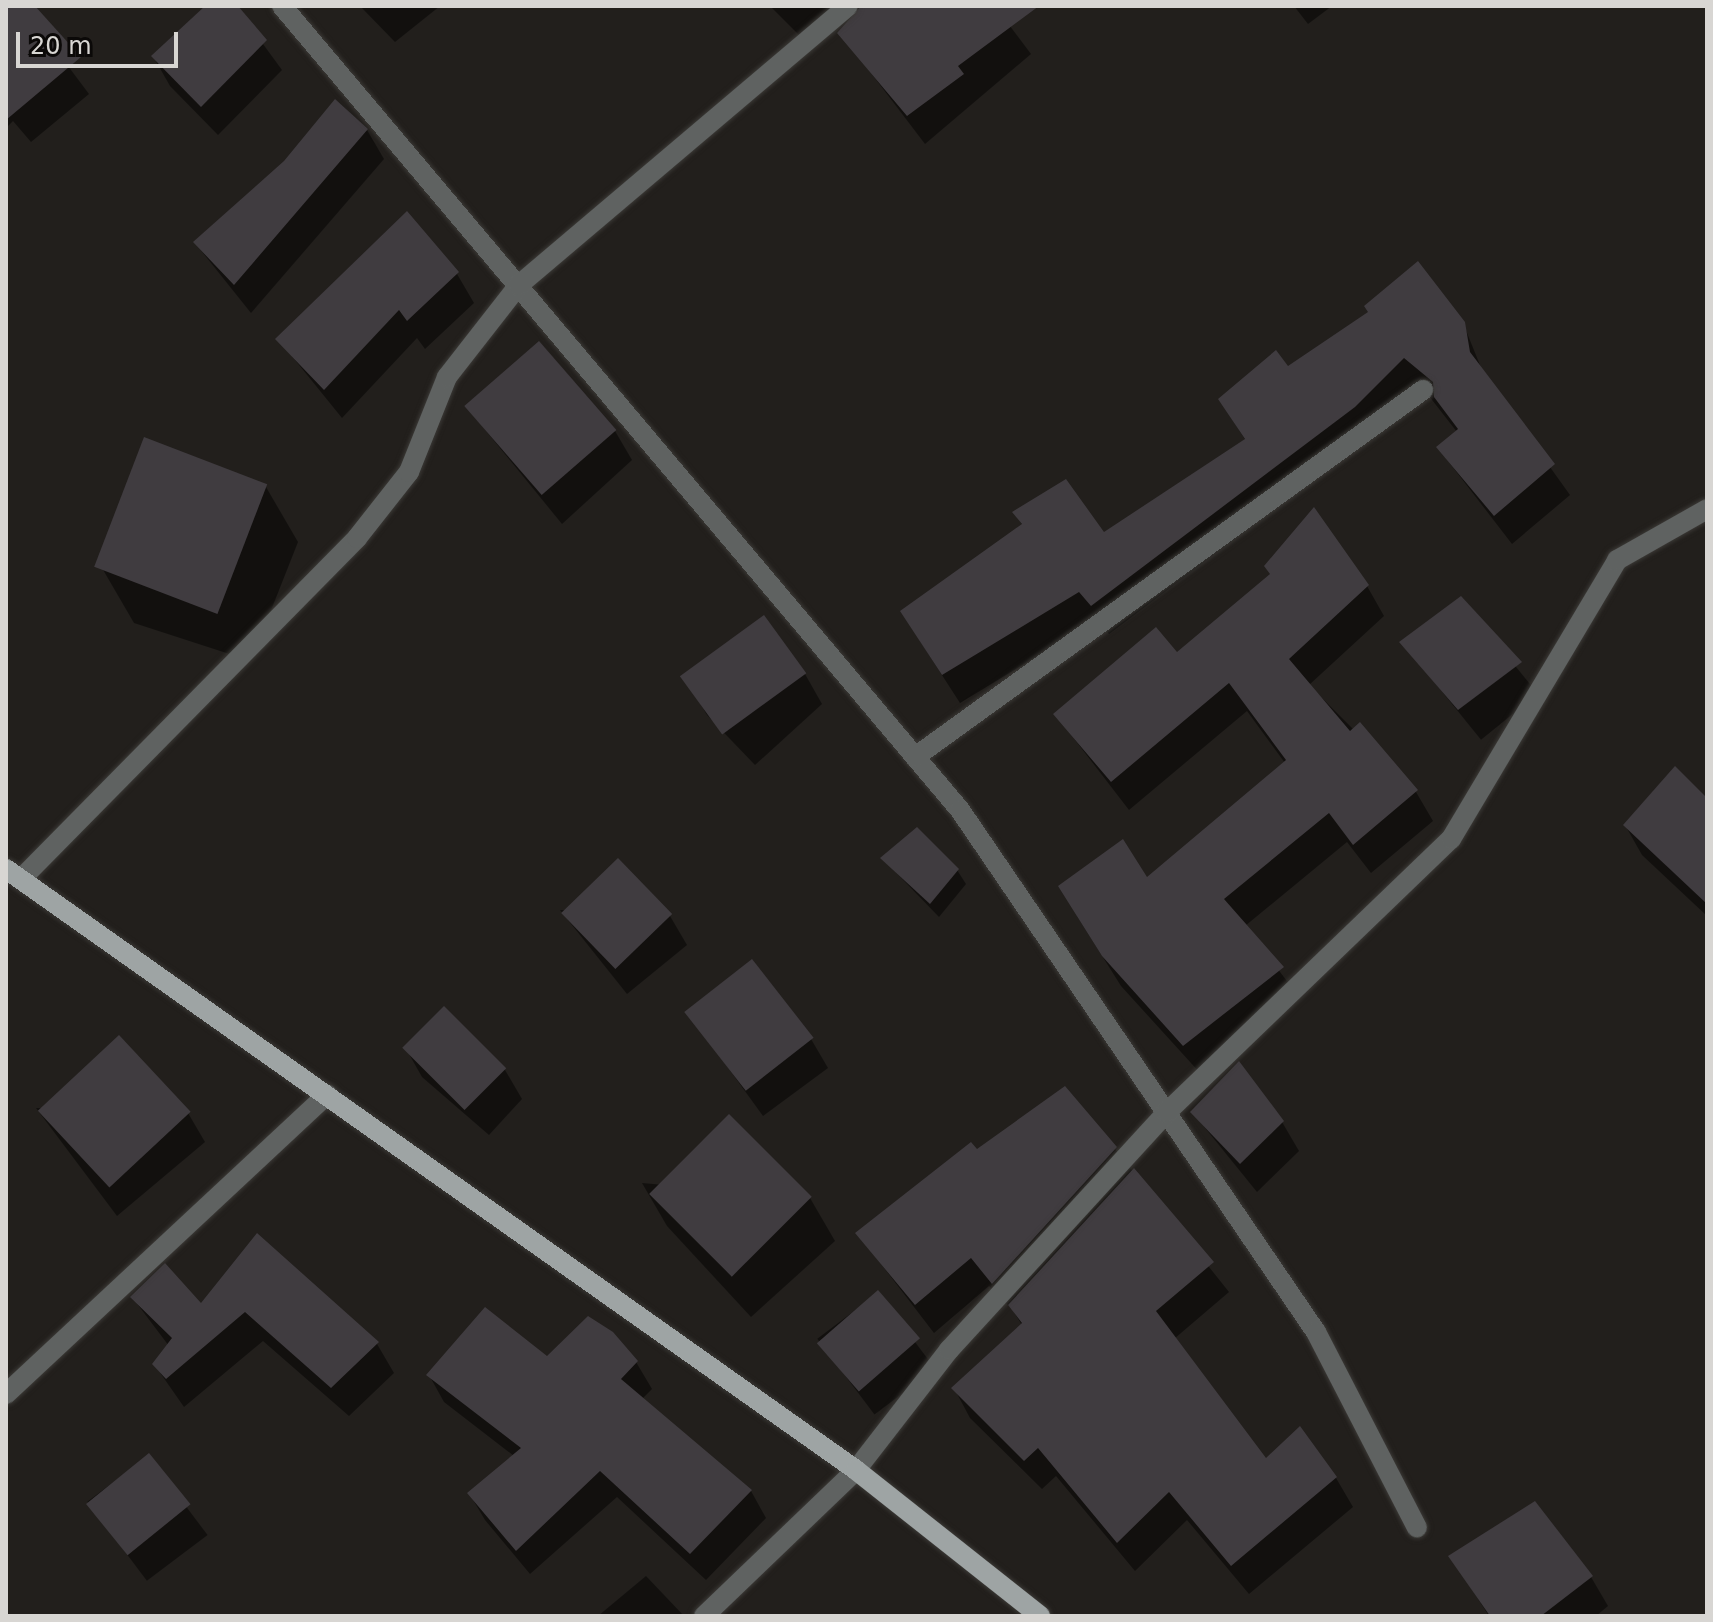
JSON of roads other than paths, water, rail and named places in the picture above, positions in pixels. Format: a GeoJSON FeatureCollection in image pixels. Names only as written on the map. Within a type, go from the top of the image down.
{"type":"FeatureCollection","features":[{"type":"Feature","properties":{"kind":"main road"},"geometry":{"type":"LineString","coordinates":[[13,874],[856,1470],[1040,1616]]}},
{"type":"Feature","properties":{"kind":"street"},"geometry":{"type":"LineString","coordinates":[[282,6],[960,810],[1316,1332],[1417,1528]]}},
{"type":"Feature","properties":{"kind":"street"},"geometry":{"type":"LineString","coordinates":[[13,874],[357,538],[409,472],[447,377],[519,285],[848,6]]}},
{"type":"Feature","properties":{"kind":"street"},"geometry":{"type":"LineString","coordinates":[[915,757],[1423,390]]}},
{"type":"Feature","properties":{"kind":"street"},"geometry":{"type":"LineString","coordinates":[[704,1616],[856,1470],[949,1350],[1167,1112],[1451,839],[1617,560],[1707,509]]}},
{"type":"Feature","properties":{"kind":"street"},"geometry":{"type":"LineString","coordinates":[[6,1394],[327,1095]]}}]}
